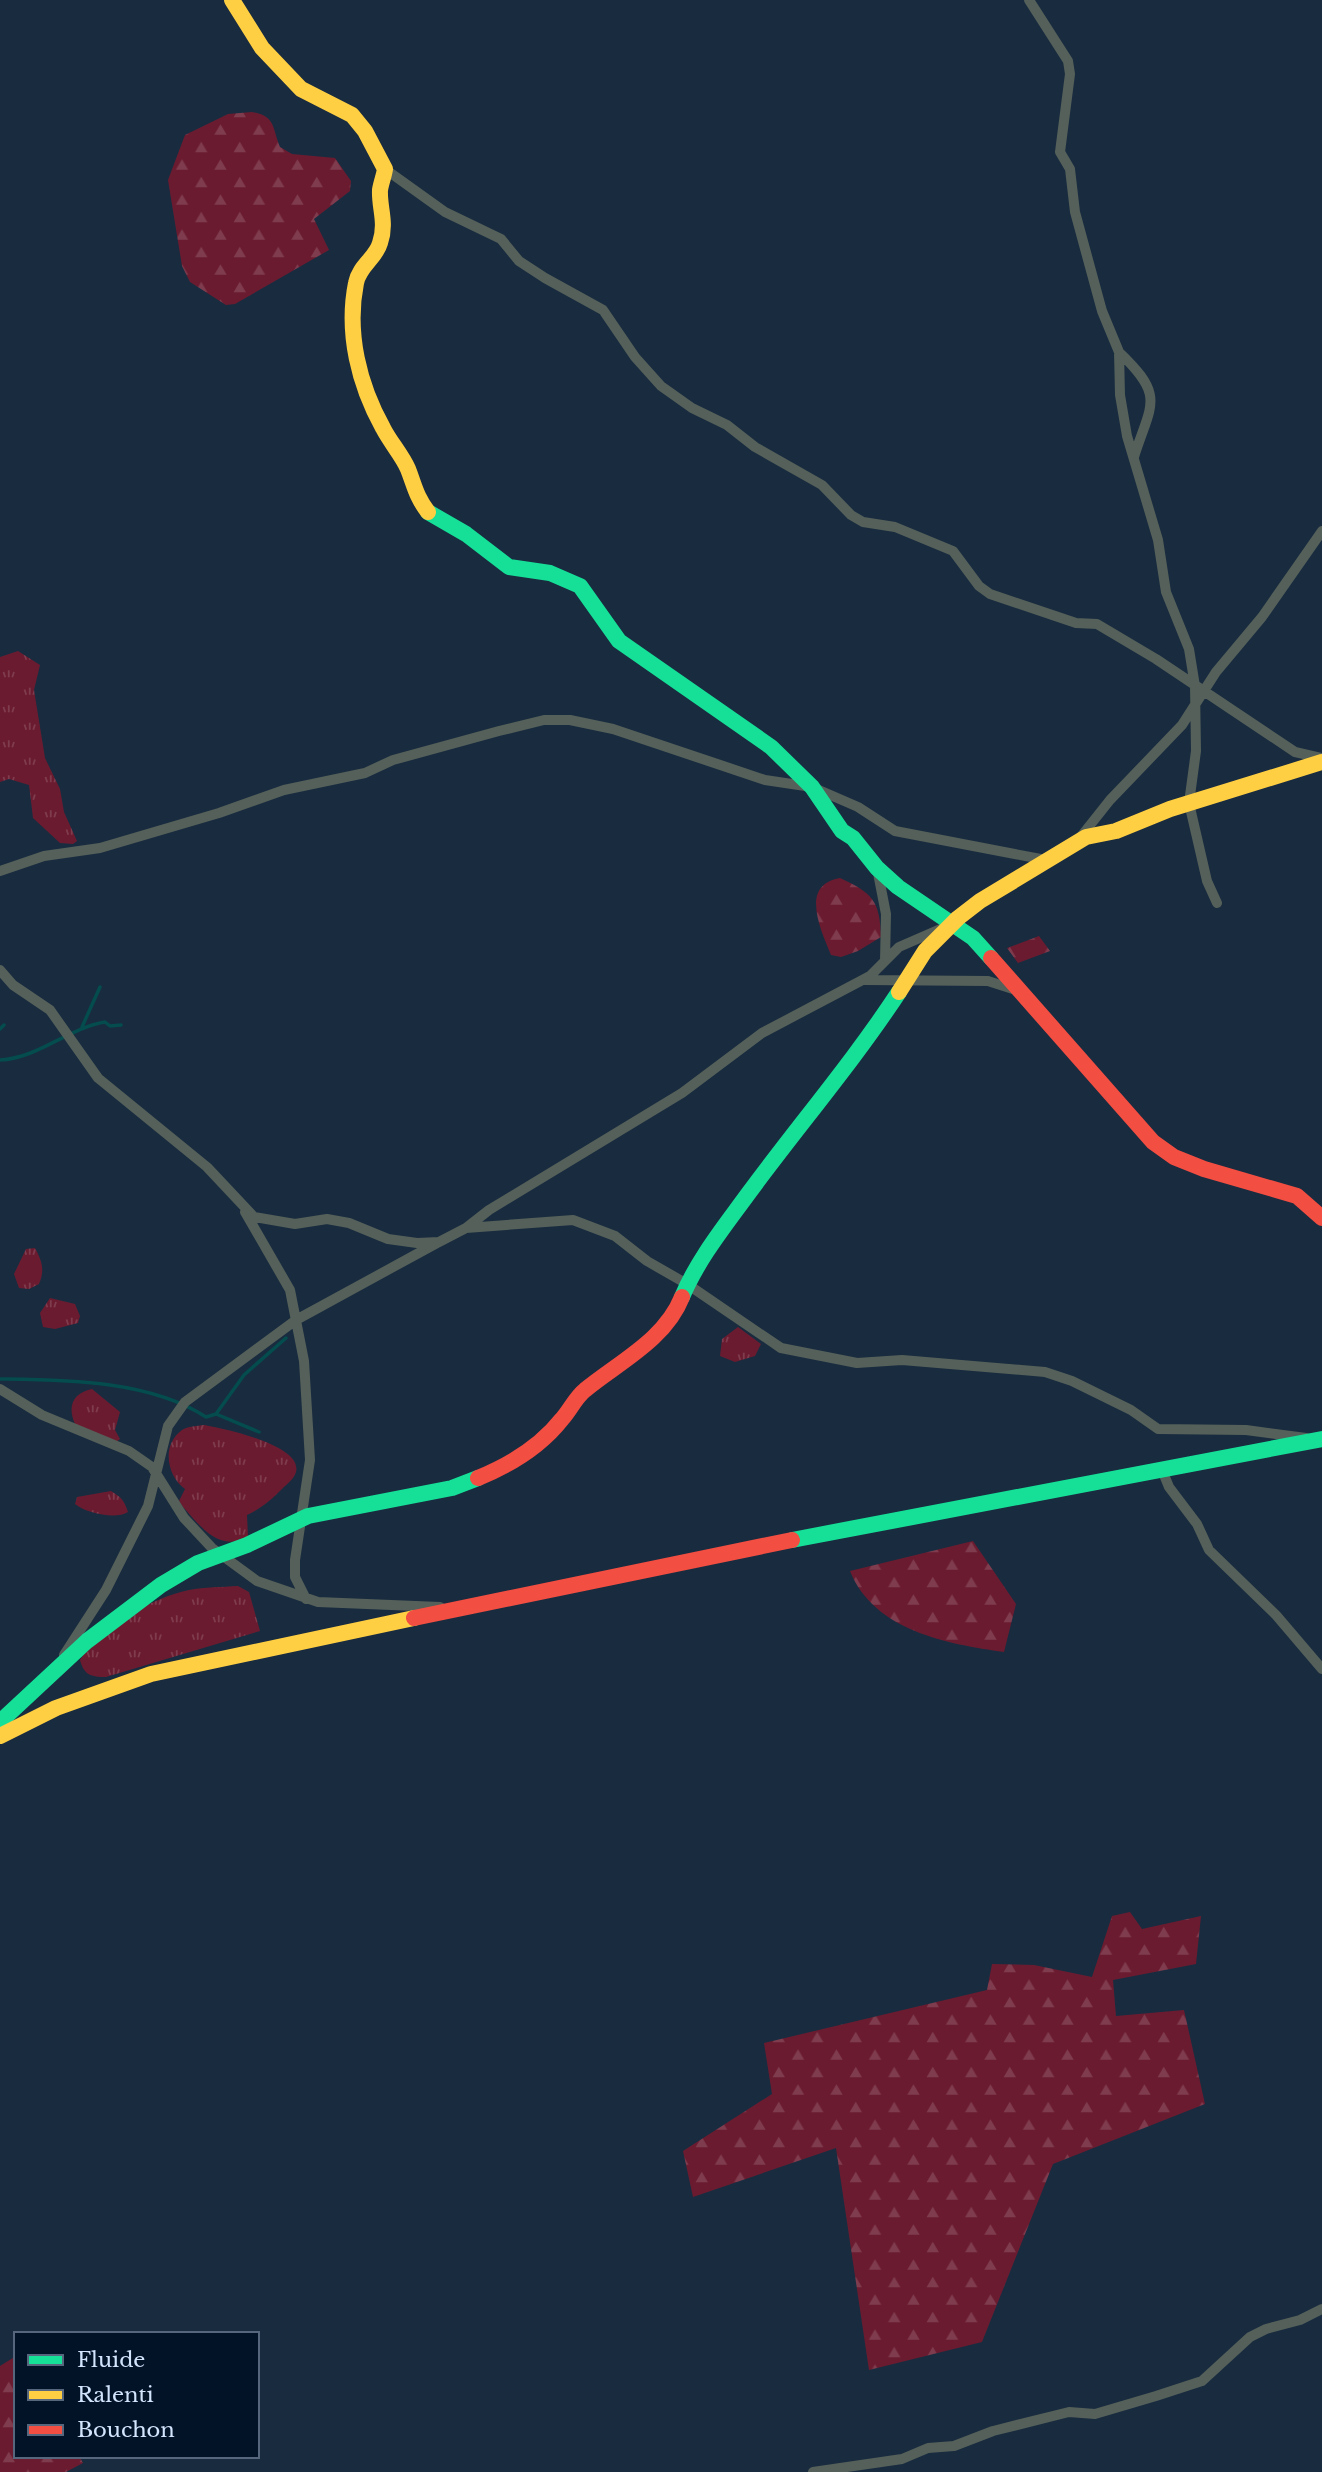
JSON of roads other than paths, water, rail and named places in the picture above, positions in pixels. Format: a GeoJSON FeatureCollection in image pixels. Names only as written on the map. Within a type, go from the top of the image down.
{"type":"FeatureCollection","features":[{"type":"Feature","properties":{"kind":"street"},"geometry":{"type":"LineString","coordinates":[[232,0],[261,48],[301,89],[352,115],[365,131],[385,169],[445,212],[501,239],[519,261],[545,278],[603,310],[635,357],[662,386],[692,408],[727,425],[755,447],[822,485],[851,515],[863,522],[895,527],[932,540],[953,551],[979,586],[990,594],[1066,620],[1097,624],[1295,752],[1322,760]]}},
{"type":"Feature","properties":{"kind":"street"},"geometry":{"type":"LineString","coordinates":[[1029,0],[1068,61],[1070,74],[1060,152],[1070,169],[1075,212],[1102,311],[1119,352],[1120,395],[1133,460],[1157,540],[1166,592],[1189,649],[1199,689]]}},
{"type":"Feature","properties":{"kind":"street"},"geometry":{"type":"LineString","coordinates":[[385,169],[380,192],[385,215],[380,245],[360,270],[356,282],[353,307],[356,358],[362,384],[382,427],[408,469],[414,493],[420,504],[440,523],[466,534],[509,567],[550,573],[580,586],[619,641],[771,747],[811,787],[842,831],[853,838],[877,868],[898,887],[973,938],[1153,1142],[1174,1157],[1203,1169],[1297,1196],[1322,1218]]}},
{"type":"Feature","properties":{"kind":"street"},"geometry":{"type":"LineString","coordinates":[[1119,352],[1147,380],[1150,402],[1150,419],[1133,460]]}},
{"type":"Feature","properties":{"kind":"street"},"geometry":{"type":"LineString","coordinates":[[1217,903],[1206,881],[1189,803],[1196,751],[1194,708],[1199,689],[1307,557],[1322,531]]}},
{"type":"Feature","properties":{"kind":"street"},"geometry":{"type":"LineString","coordinates":[[1076,844],[1110,800],[1182,725],[1194,708]]}},
{"type":"Feature","properties":{"kind":"street"},"geometry":{"type":"LineString","coordinates":[[0,871],[44,856],[113,844],[219,813],[284,790],[365,774],[393,760],[544,720],[570,720],[613,729],[715,766],[765,780],[811,787],[858,807],[895,831],[1049,859]]}},
{"type":"Feature","properties":{"kind":"street"},"geometry":{"type":"LineString","coordinates":[[0,1722],[87,1641],[150,1593],[219,1553],[247,1545],[301,1519],[348,1507],[452,1488],[475,1482],[512,1464],[560,1422],[582,1392],[659,1334],[677,1310],[694,1268],[802,1122],[867,1040],[925,951],[953,923],[980,901],[1095,834],[1132,826],[1189,803],[1322,760]]}},
{"type":"Feature","properties":{"kind":"street"},"geometry":{"type":"LineString","coordinates":[[877,868],[886,914],[885,961]]}},
{"type":"Feature","properties":{"kind":"street"},"geometry":{"type":"LineString","coordinates":[[47,1677],[106,1590],[148,1506],[168,1426],[185,1402],[296,1320],[466,1228],[489,1210],[682,1093],[762,1033],[863,980],[910,940],[953,923]]}},
{"type":"Feature","properties":{"kind":"street"},"geometry":{"type":"LineString","coordinates":[[0,970],[13,985],[50,1010],[98,1078],[207,1167],[241,1207],[290,1290],[304,1361],[309,1416],[310,1460],[295,1577],[306,1599]]}},
{"type":"Feature","properties":{"kind":"street"},"geometry":{"type":"LineString","coordinates":[[863,980],[988,981],[1021,992]]}},
{"type":"Feature","properties":{"kind":"street"},"geometry":{"type":"LineString","coordinates":[[241,1207],[254,1217],[272,1222],[295,1224],[327,1219],[349,1223],[388,1239],[417,1243],[439,1242]]}},
{"type":"Feature","properties":{"kind":"street"},"geometry":{"type":"LineString","coordinates":[[466,1228],[515,1227],[557,1219],[573,1220],[615,1236],[647,1261],[687,1284],[769,1342],[797,1353],[856,1363],[902,1360],[1045,1372],[1072,1381],[1131,1410],[1158,1429],[1246,1430],[1320,1439]]}},
{"type":"Feature","properties":{"kind":"street"},"geometry":{"type":"LineString","coordinates":[[0,1389],[42,1415],[129,1451],[157,1473],[184,1518],[219,1553],[257,1581],[306,1599],[346,1605],[463,1608]]}},
{"type":"Feature","properties":{"kind":"street"},"geometry":{"type":"LineString","coordinates":[[0,1736],[57,1708],[151,1674],[669,1563],[1320,1439]]}},
{"type":"Feature","properties":{"kind":"street"},"geometry":{"type":"LineString","coordinates":[[1162,1470],[1169,1487],[1197,1524],[1209,1549],[1276,1615],[1322,1669]]}},
{"type":"Feature","properties":{"kind":"street"},"geometry":{"type":"LineString","coordinates":[[813,2472],[902,2459],[928,2448],[954,2446],[993,2431],[1069,2412],[1095,2414],[1156,2396],[1202,2381],[1250,2337],[1322,2309]]}},
{"type":"Feature","properties":{"kind":"waterway"},"geometry":{"type":"LineString","coordinates":[[82,1027],[100,987]]}},
{"type":"Feature","properties":{"kind":"waterway"},"geometry":{"type":"LineString","coordinates":[[0,1060],[28,1054],[91,1025],[105,1022],[110,1026],[121,1025]]}},
{"type":"Feature","properties":{"kind":"waterway"},"geometry":{"type":"LineString","coordinates":[[0,1029],[4,1025]]}},
{"type":"Feature","properties":{"kind":"waterway"},"geometry":{"type":"LineString","coordinates":[[0,1379],[106,1384],[159,1396],[206,1417],[216,1414],[244,1375],[286,1338]]}},
{"type":"Feature","properties":{"kind":"waterway"},"geometry":{"type":"LineString","coordinates":[[216,1414],[259,1432]]}}]}
